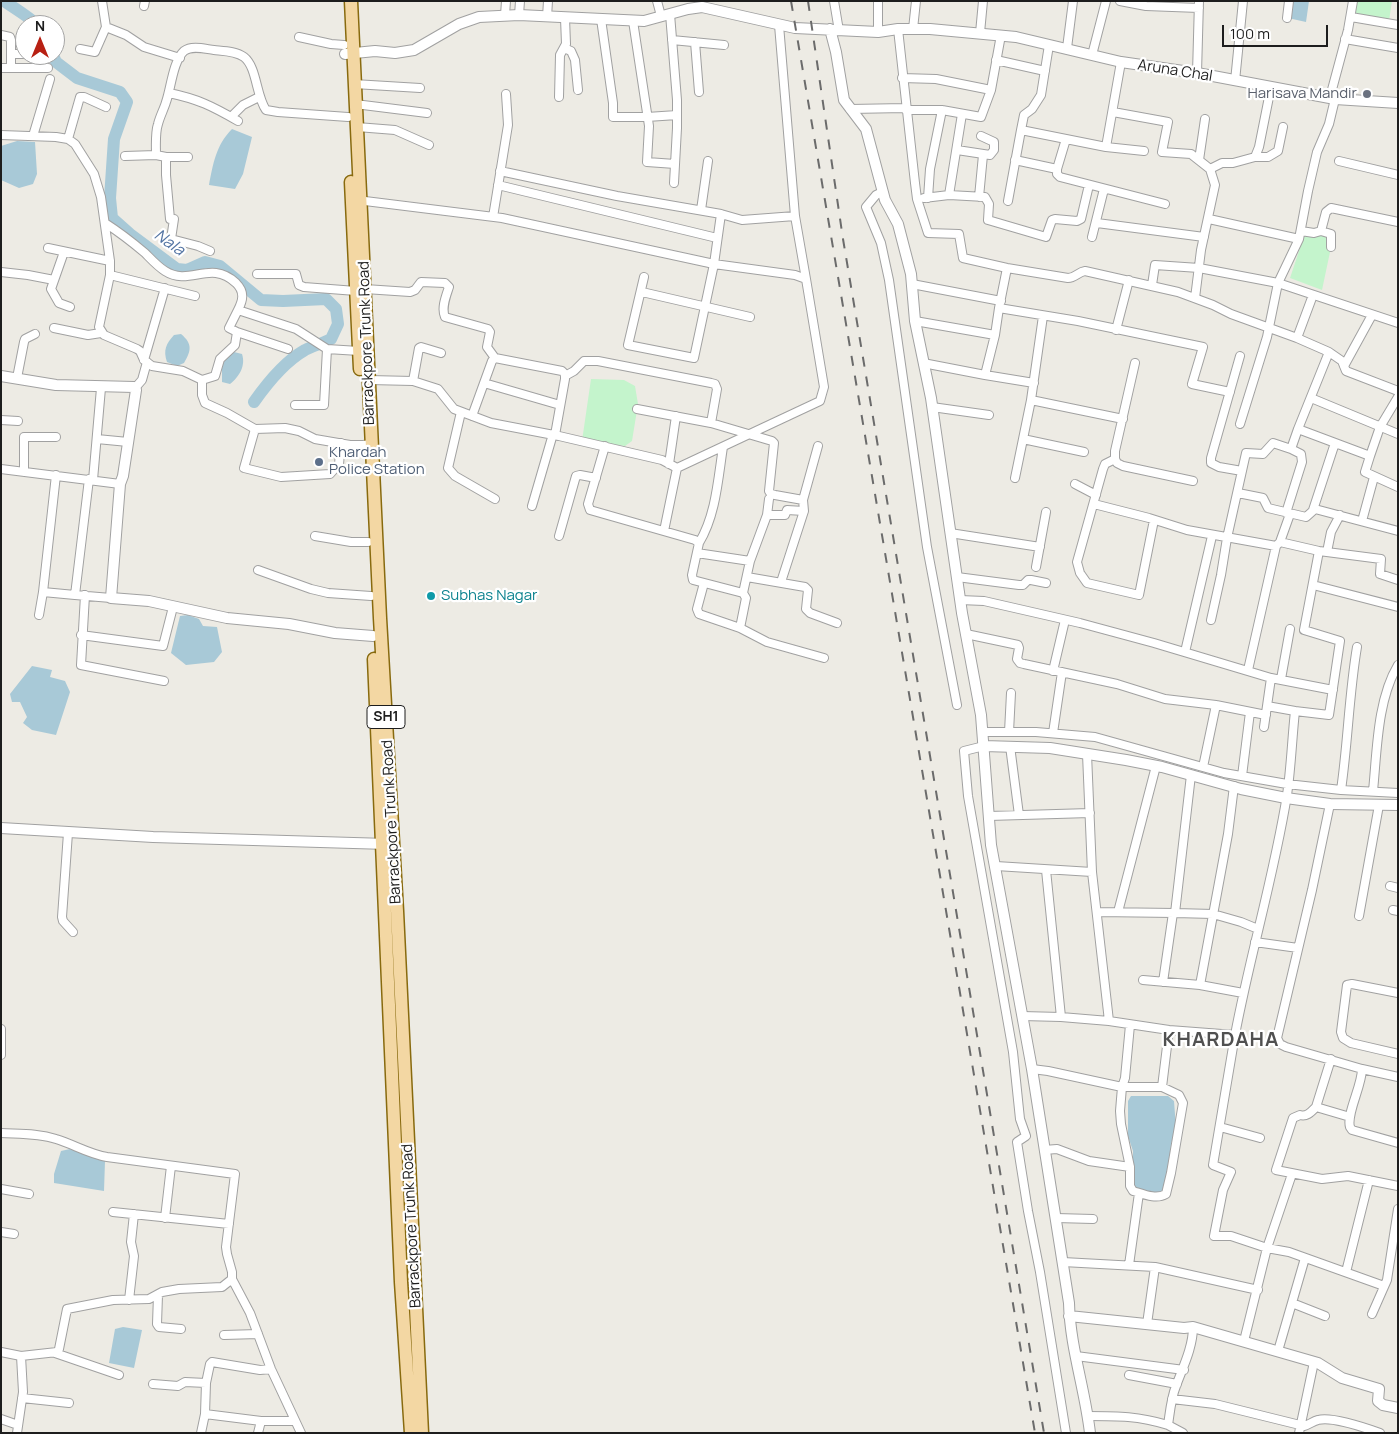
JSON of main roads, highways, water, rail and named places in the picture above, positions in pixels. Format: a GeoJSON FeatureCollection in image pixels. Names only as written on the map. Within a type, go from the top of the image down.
{"type":"FeatureCollection","features":[{"type":"Feature","properties":{"kind":"main road","name":"Barrackpore Trunk Road"},"geometry":{"type":"LineString","coordinates":[[342,1],[352,122],[360,290],[369,380],[368,542],[388,844],[401,1282],[411,1433]]}},
{"type":"Feature","properties":{"kind":"main road","name":"Barrackpore Trunk Road"},"geometry":{"type":"LineString","coordinates":[[350,1],[347,51],[354,84],[355,104],[352,122]]}},
{"type":"Feature","properties":{"kind":"main road","name":"Barrackpore Trunk Road"},"geometry":{"type":"LineString","coordinates":[[360,290],[359,351],[368,445],[388,844],[422,1433]]}},
{"type":"Feature","properties":{"kind":"water"},"geometry":{"type":"Polygon","coordinates":[[[1291,1],[1309,1],[1306,22],[1288,18],[1291,1]]]}},
{"type":"Feature","properties":{"kind":"water"},"geometry":{"type":"Polygon","coordinates":[[[232,129],[252,137],[243,174],[235,189],[209,185],[219,148],[232,129]]]}},
{"type":"Feature","properties":{"kind":"water"},"geometry":{"type":"Polygon","coordinates":[[[17,141],[35,142],[37,174],[33,184],[19,188],[1,180],[1,146],[17,141]]]}},
{"type":"Feature","properties":{"kind":"water"},"geometry":{"type":"Polygon","coordinates":[[[181,334],[188,341],[190,348],[184,363],[177,366],[167,362],[165,351],[167,344],[174,335],[181,334]]]}},
{"type":"Feature","properties":{"kind":"water"},"geometry":{"type":"Polygon","coordinates":[[[234,352],[242,354],[243,363],[241,371],[230,384],[222,382],[224,357],[234,352]]]}},
{"type":"Feature","properties":{"kind":"water"},"geometry":{"type":"Polygon","coordinates":[[[188,615],[199,619],[203,626],[217,627],[222,652],[214,662],[186,665],[171,653],[180,616],[188,615]]]}},
{"type":"Feature","properties":{"kind":"water"},"geometry":{"type":"Polygon","coordinates":[[[32,666],[52,670],[50,677],[65,681],[70,692],[56,735],[32,730],[23,723],[27,717],[20,702],[12,702],[10,694],[32,666]]]}},
{"type":"Feature","properties":{"kind":"water"},"geometry":{"type":"Polygon","coordinates":[[[1131,1096],[1168,1096],[1174,1101],[1176,1128],[1171,1144],[1169,1174],[1162,1192],[1147,1194],[1133,1186],[1133,1151],[1128,1136],[1128,1101],[1131,1096]]]}},
{"type":"Feature","properties":{"kind":"water"},"geometry":{"type":"Polygon","coordinates":[[[70,1149],[105,1161],[104,1191],[54,1183],[54,1174],[61,1151],[70,1149]]]}},
{"type":"Feature","properties":{"kind":"water"},"geometry":{"type":"Polygon","coordinates":[[[123,1327],[142,1330],[134,1368],[109,1363],[115,1329],[123,1327]]]}},
{"type":"Feature","properties":{"kind":"waterway","name":"Nala"},"geometry":{"type":"LineString","coordinates":[[4,1],[24,15]]}},
{"type":"Feature","properties":{"kind":"waterway","name":"Nala"},"geometry":{"type":"LineString","coordinates":[[60,65],[77,78],[120,92],[127,102],[114,139],[110,198],[112,218],[130,234],[177,269],[187,270],[205,262],[220,266],[261,300],[326,299],[336,309],[338,324],[331,339],[305,350],[290,360],[254,402]]}},
{"type":"Feature","properties":{"kind":"railway"},"geometry":{"type":"LineString","coordinates":[[791,1],[1035,1433]]}},
{"type":"Feature","properties":{"kind":"railway"},"geometry":{"type":"LineString","coordinates":[[808,1],[843,239],[1044,1433]]}},
{"type":"Feature","properties":{"kind":"place","name":"Harisava Mandir"},"geometry":{"type":"Point","coordinates":[1367,94]}},
{"type":"Feature","properties":{"kind":"place","name":"Khardah Police Station"},"geometry":{"type":"Point","coordinates":[319,462]}},
{"type":"Feature","properties":{"kind":"place","name":"Subhas Nagar"},"geometry":{"type":"Point","coordinates":[431,596]}},
{"type":"Feature","properties":{"kind":"district","name":"KHARDAHA"},"geometry":{"type":"Point","coordinates":[1221,1040]}}]}
